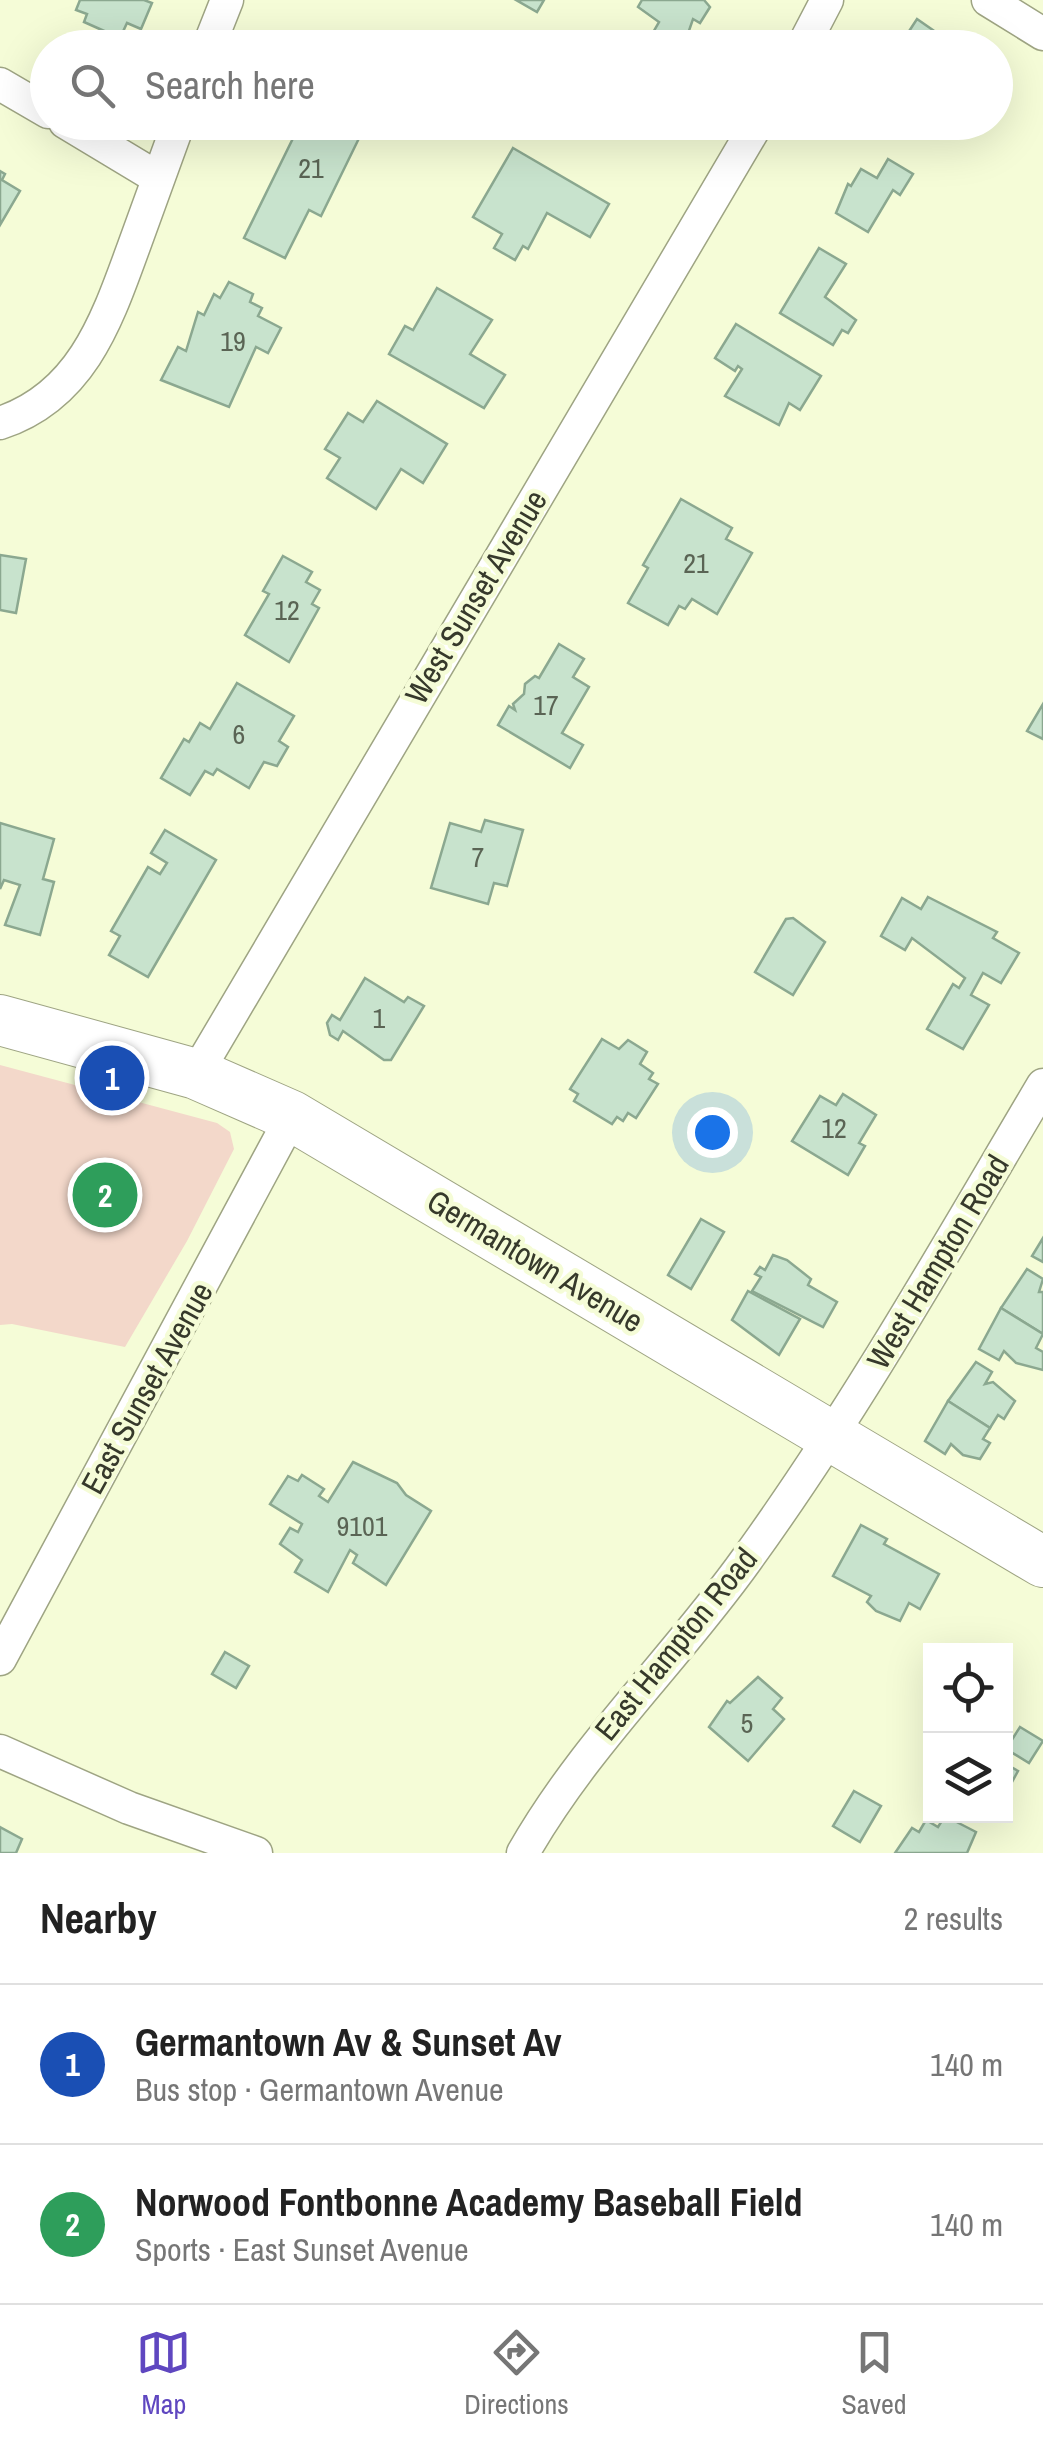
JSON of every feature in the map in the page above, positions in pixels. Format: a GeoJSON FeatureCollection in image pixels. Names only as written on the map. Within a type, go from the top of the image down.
{"type":"FeatureCollection","features":[{"type":"Feature","properties":{"kind":"main road","name":"Germantown Avenue"},"geometry":{"type":"LineString","coordinates":[[0,1020],[196,1074],[292,1116],[1043,1562]]}},
{"type":"Feature","properties":{"kind":"street"},"geometry":{"type":"LineString","coordinates":[[215,30],[227,0]]}},
{"type":"Feature","properties":{"kind":"street"},"geometry":{"type":"LineString","coordinates":[[811,30],[827,0]]}},
{"type":"Feature","properties":{"kind":"street"},"geometry":{"type":"LineString","coordinates":[[988,0],[1043,34]]}},
{"type":"Feature","properties":{"kind":"street"},"geometry":{"type":"LineString","coordinates":[[0,84],[30,102]]}},
{"type":"Feature","properties":{"kind":"street"},"geometry":{"type":"LineString","coordinates":[[96,140],[158,178]]}},
{"type":"Feature","properties":{"kind":"street"},"geometry":{"type":"LineString","coordinates":[[0,424],[51,396],[86,358],[109,313],[173,140]]}},
{"type":"Feature","properties":{"kind":"street","name":"West Sunset Avenue"},"geometry":{"type":"LineString","coordinates":[[196,1074],[747,140]]}},
{"type":"Feature","properties":{"kind":"street","name":"West Hampton Road"},"geometry":{"type":"LineString","coordinates":[[831,1437],[1043,1084]]}},
{"type":"Feature","properties":{"kind":"street","name":"East Sunset Avenue"},"geometry":{"type":"LineString","coordinates":[[0,1659],[292,1116]]}},
{"type":"Feature","properties":{"kind":"street","name":"East Hampton Road"},"geometry":{"type":"LineString","coordinates":[[523,1853],[584,1758],[728,1586],[831,1437]]}},
{"type":"Feature","properties":{"kind":"street"},"geometry":{"type":"LineString","coordinates":[[0,1751],[130,1808],[256,1853]]}},
{"type":"Feature","properties":{"kind":"shaded area"},"geometry":{"type":"Polygon","coordinates":[[[0,1065],[217,1123],[230,1132],[234,1149],[187,1241],[125,1347],[12,1324],[0,1325],[0,1065]]]}},
{"type":"Feature","properties":{"kind":"building"},"geometry":{"type":"Polygon","coordinates":[[[80,0],[152,3],[141,29],[127,23],[124,30],[102,30],[84,22],[87,14],[76,10],[80,0]]]}},
{"type":"Feature","properties":{"kind":"building"},"geometry":{"type":"Polygon","coordinates":[[[516,0],[544,0],[537,12],[516,0]]]}},
{"type":"Feature","properties":{"kind":"building"},"geometry":{"type":"Polygon","coordinates":[[[642,0],[704,0],[710,7],[700,23],[693,19],[689,30],[654,30],[659,22],[638,7],[642,0]]]}},
{"type":"Feature","properties":{"kind":"building"},"geometry":{"type":"Polygon","coordinates":[[[917,19],[933,30],[910,30],[917,19]]]}},
{"type":"Feature","properties":{"kind":"building"},"geometry":{"type":"Polygon","coordinates":[[[292,140],[358,140],[321,216],[309,210],[285,258],[244,238],[292,140]]]}},
{"type":"Feature","properties":{"kind":"building"},"geometry":{"type":"Polygon","coordinates":[[[513,148],[609,204],[590,237],[547,213],[528,249],[523,246],[515,260],[494,248],[502,234],[473,217],[513,148]]]}},
{"type":"Feature","properties":{"kind":"building"},"geometry":{"type":"Polygon","coordinates":[[[888,159],[913,174],[900,195],[893,190],[868,232],[836,213],[848,184],[851,186],[861,169],[877,178],[888,159]]]}},
{"type":"Feature","properties":{"kind":"building"},"geometry":{"type":"Polygon","coordinates":[[[0,171],[5,174],[2,180],[20,191],[0,225],[0,171]]]}},
{"type":"Feature","properties":{"kind":"building"},"geometry":{"type":"Polygon","coordinates":[[[819,248],[846,264],[825,297],[856,320],[848,333],[842,330],[833,345],[780,313],[819,248]]]}},
{"type":"Feature","properties":{"kind":"building"},"geometry":{"type":"Polygon","coordinates":[[[229,282],[253,294],[250,302],[262,308],[258,316],[281,328],[268,353],[256,347],[229,407],[161,380],[178,347],[186,351],[198,312],[204,315],[214,294],[220,298],[229,282]]]}},
{"type":"Feature","properties":{"kind":"building"},"geometry":{"type":"Polygon","coordinates":[[[437,288],[492,320],[470,354],[505,375],[484,408],[389,354],[405,326],[413,330],[437,288]]]}},
{"type":"Feature","properties":{"kind":"building"},"geometry":{"type":"Polygon","coordinates":[[[736,324],[821,376],[800,410],[789,403],[779,425],[725,396],[742,369],[738,366],[735,371],[715,358],[736,324]]]}},
{"type":"Feature","properties":{"kind":"building"},"geometry":{"type":"Polygon","coordinates":[[[377,401],[447,444],[423,483],[401,469],[376,509],[327,478],[340,458],[325,449],[348,413],[363,422],[377,401]]]}},
{"type":"Feature","properties":{"kind":"building"},"geometry":{"type":"Polygon","coordinates":[[[681,499],[732,528],[726,539],[752,553],[717,614],[692,599],[685,609],[679,606],[668,625],[628,603],[648,568],[643,565],[681,499]]]}},
{"type":"Feature","properties":{"kind":"building"},"geometry":{"type":"Polygon","coordinates":[[[0,555],[26,559],[16,613],[0,610],[0,555]]]}},
{"type":"Feature","properties":{"kind":"building"},"geometry":{"type":"Polygon","coordinates":[[[283,556],[312,572],[306,582],[320,590],[312,604],[319,608],[289,662],[245,635],[269,594],[263,591],[283,556]]]}},
{"type":"Feature","properties":{"kind":"building"},"geometry":{"type":"Polygon","coordinates":[[[559,644],[584,659],[573,677],[589,687],[562,733],[583,745],[570,768],[498,725],[509,706],[515,710],[513,704],[524,694],[525,684],[535,676],[539,678],[559,644]]]}},
{"type":"Feature","properties":{"kind":"building"},"geometry":{"type":"Polygon","coordinates":[[[237,683],[294,716],[279,741],[288,747],[277,766],[264,762],[249,788],[217,769],[213,775],[205,771],[190,795],[161,778],[184,739],[189,742],[200,723],[210,729],[237,683]]]}},
{"type":"Feature","properties":{"kind":"building"},"geometry":{"type":"Polygon","coordinates":[[[1043,704],[1043,739],[1027,731],[1043,704]]]}},
{"type":"Feature","properties":{"kind":"building"},"geometry":{"type":"Polygon","coordinates":[[[485,820],[523,830],[507,886],[494,883],[488,904],[431,888],[450,823],[481,832],[485,820]]]}},
{"type":"Feature","properties":{"kind":"building"},"geometry":{"type":"Polygon","coordinates":[[[0,823],[54,839],[43,879],[54,882],[40,935],[5,925],[20,885],[4,880],[0,889],[0,823]]]}},
{"type":"Feature","properties":{"kind":"building"},"geometry":{"type":"Polygon","coordinates":[[[165,830],[216,860],[148,977],[109,955],[120,936],[111,931],[148,867],[160,874],[167,863],[151,853],[165,830]]]}},
{"type":"Feature","properties":{"kind":"building"},"geometry":{"type":"Polygon","coordinates":[[[928,897],[997,932],[993,938],[1019,953],[1001,983],[983,973],[971,995],[989,1005],[963,1049],[927,1029],[953,984],[959,988],[965,978],[912,938],[905,950],[881,936],[902,898],[921,909],[928,897]]]}},
{"type":"Feature","properties":{"kind":"building"},"geometry":{"type":"Polygon","coordinates":[[[793,918],[825,942],[793,995],[755,972],[786,919],[793,918]]]}},
{"type":"Feature","properties":{"kind":"building"},"geometry":{"type":"Polygon","coordinates":[[[365,978],[404,1002],[408,997],[424,1006],[391,1060],[384,1060],[343,1031],[338,1040],[330,1035],[327,1023],[332,1015],[340,1020],[365,978]]]}},
{"type":"Feature","properties":{"kind":"building"},"geometry":{"type":"Polygon","coordinates":[[[602,1039],[619,1049],[628,1040],[647,1052],[640,1064],[653,1073],[649,1079],[658,1084],[636,1118],[628,1113],[623,1121],[617,1117],[612,1124],[574,1101],[578,1094],[570,1089],[602,1039]]]}},
{"type":"Feature","properties":{"kind":"building"},"geometry":{"type":"Polygon","coordinates":[[[843,1094],[876,1115],[859,1143],[865,1146],[848,1175],[792,1141],[820,1096],[836,1105],[843,1094]]]}},
{"type":"Feature","properties":{"kind":"building"},"geometry":{"type":"Polygon","coordinates":[[[701,1219],[724,1232],[691,1289],[668,1275],[701,1219]]]}},
{"type":"Feature","properties":{"kind":"building"},"geometry":{"type":"Polygon","coordinates":[[[1043,1238],[1043,1262],[1032,1256],[1043,1238]]]}},
{"type":"Feature","properties":{"kind":"building"},"geometry":{"type":"Polygon","coordinates":[[[773,1255],[787,1260],[811,1279],[808,1285],[837,1302],[823,1327],[752,1291],[761,1277],[755,1274],[760,1267],[765,1270],[773,1255]]]}},
{"type":"Feature","properties":{"kind":"building"},"geometry":{"type":"Polygon","coordinates":[[[1027,1269],[1043,1279],[1039,1292],[1043,1292],[1043,1334],[1001,1308],[1027,1269]]]}},
{"type":"Feature","properties":{"kind":"building"},"geometry":{"type":"Polygon","coordinates":[[[748,1291],[800,1319],[779,1355],[732,1320],[748,1291]]]}},
{"type":"Feature","properties":{"kind":"building"},"geometry":{"type":"Polygon","coordinates":[[[1001,1308],[1043,1334],[1036,1348],[1043,1352],[1043,1370],[1016,1363],[1004,1351],[999,1360],[979,1349],[1001,1308]]]}},
{"type":"Feature","properties":{"kind":"building"},"geometry":{"type":"Polygon","coordinates":[[[976,1362],[992,1372],[985,1384],[993,1382],[1015,1401],[1004,1419],[998,1415],[990,1428],[948,1401],[976,1362]]]}},
{"type":"Feature","properties":{"kind":"building"},"geometry":{"type":"Polygon","coordinates":[[[948,1401],[990,1428],[983,1439],[990,1443],[980,1459],[963,1455],[951,1444],[945,1454],[925,1441],[948,1401]]]}},
{"type":"Feature","properties":{"kind":"building"},"geometry":{"type":"Polygon","coordinates":[[[353,1462],[397,1483],[406,1495],[431,1511],[386,1585],[353,1563],[357,1555],[350,1550],[328,1592],[295,1572],[302,1560],[280,1544],[290,1528],[298,1532],[302,1524],[270,1504],[288,1476],[298,1481],[302,1475],[324,1489],[319,1496],[328,1502],[353,1462]]]}},
{"type":"Feature","properties":{"kind":"building"},"geometry":{"type":"Polygon","coordinates":[[[861,1525],[887,1539],[884,1544],[939,1574],[920,1609],[909,1603],[900,1621],[876,1611],[867,1602],[871,1596],[833,1576],[861,1525]]]}},
{"type":"Feature","properties":{"kind":"building"},"geometry":{"type":"Polygon","coordinates":[[[225,1652],[249,1666],[236,1688],[212,1674],[225,1652]]]}},
{"type":"Feature","properties":{"kind":"building"},"geometry":{"type":"Polygon","coordinates":[[[758,1677],[782,1698],[773,1709],[784,1719],[748,1761],[709,1727],[727,1701],[730,1703],[758,1677]]]}},
{"type":"Feature","properties":{"kind":"building"},"geometry":{"type":"Polygon","coordinates":[[[1020,1727],[1043,1741],[1029,1763],[1013,1753],[1013,1738],[1020,1727]]]}},
{"type":"Feature","properties":{"kind":"building"},"geometry":{"type":"Polygon","coordinates":[[[854,1791],[881,1806],[860,1842],[833,1826],[854,1791]]]}},
{"type":"Feature","properties":{"kind":"building"},"geometry":{"type":"Polygon","coordinates":[[[924,1823],[938,1827],[941,1823],[959,1823],[976,1832],[967,1853],[895,1853],[912,1828],[919,1832],[924,1823]]]}},
{"type":"Feature","properties":{"kind":"building"},"geometry":{"type":"Polygon","coordinates":[[[0,1827],[22,1839],[16,1853],[0,1853],[0,1827]]]}},
{"type":"Feature","properties":{"kind":"place","name":"Germantown Av & Sunset Av"},"geometry":{"type":"Point","coordinates":[112,1078]}},
{"type":"Feature","properties":{"kind":"place","name":"Norwood Fontbonne Academy Baseball Field"},"geometry":{"type":"Point","coordinates":[105,1195]}}]}
